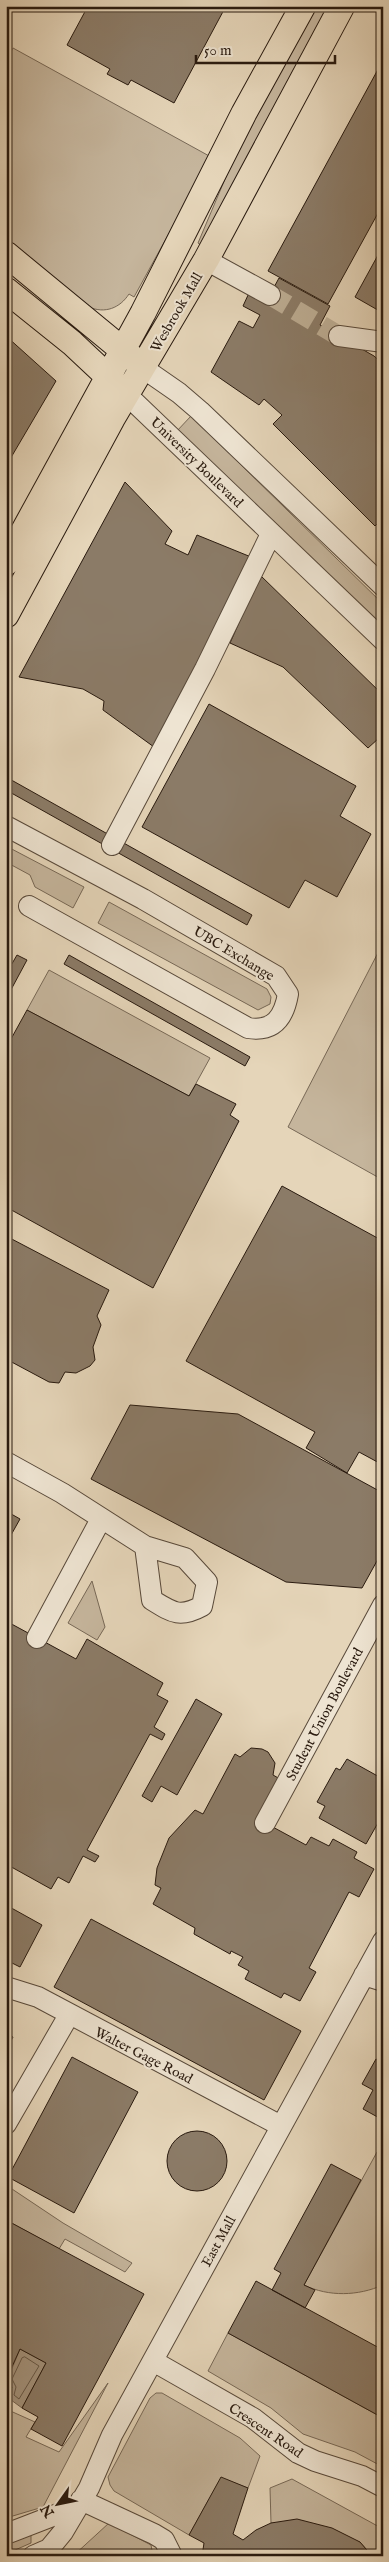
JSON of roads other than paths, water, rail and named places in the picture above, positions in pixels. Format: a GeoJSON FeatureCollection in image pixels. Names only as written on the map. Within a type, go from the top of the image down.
{"type":"FeatureCollection","features":[{"type":"Feature","properties":{"kind":"main road","name":"Wesbrook Mall"},"geometry":{"type":"LineString","coordinates":[[7,559],[123,351],[244,113],[303,6]]}},
{"type":"Feature","properties":{"kind":"main road","name":"Wesbrook Mall"},"geometry":{"type":"LineString","coordinates":[[6,616],[127,395],[206,260],[342,6]]}},
{"type":"Feature","properties":{"kind":"main road"},"geometry":{"type":"LineString","coordinates":[[6,254],[143,368]]}},
{"type":"Feature","properties":{"kind":"main road","name":"University Boulevard"},"geometry":{"type":"LineString","coordinates":[[6,290],[72,343],[127,395]]}},
{"type":"Feature","properties":{"kind":"street"},"geometry":{"type":"LineString","coordinates":[[206,260],[270,295]]}},
{"type":"Feature","properties":{"kind":"street"},"geometry":{"type":"LineString","coordinates":[[340,336],[383,342]]}},
{"type":"Feature","properties":{"kind":"street"},"geometry":{"type":"LineString","coordinates":[[143,368],[179,393],[200,411],[383,586]]}},
{"type":"Feature","properties":{"kind":"street","name":"University Boulevard"},"geometry":{"type":"LineString","coordinates":[[127,395],[383,640]]}},
{"type":"Feature","properties":{"kind":"street"},"geometry":{"type":"LineString","coordinates":[[112,844],[205,669],[271,534]]}},
{"type":"Feature","properties":{"kind":"street","name":"UBC Exchange"},"geometry":{"type":"LineString","coordinates":[[6,826],[160,909],[276,976],[288,994],[285,1009],[272,1025],[263,1030],[248,1028],[29,906]]}},
{"type":"Feature","properties":{"kind":"street"},"geometry":{"type":"LineString","coordinates":[[6,1462],[62,1493],[145,1546]]}},
{"type":"Feature","properties":{"kind":"street"},"geometry":{"type":"LineString","coordinates":[[37,1638],[101,1519]]}},
{"type":"Feature","properties":{"kind":"street","name":"Student Union Boulevard"},"geometry":{"type":"LineString","coordinates":[[266,1823],[383,1605]]}},
{"type":"Feature","properties":{"kind":"street","name":"East Mall"},"geometry":{"type":"LineString","coordinates":[[33,2556],[49,2549],[63,2532],[89,2488],[112,2435],[281,2126],[376,1981],[383,1941]]}},
{"type":"Feature","properties":{"kind":"street","name":"Walter Gage Road"},"geometry":{"type":"LineString","coordinates":[[6,1987],[38,1997],[281,2126]]}},
{"type":"Feature","properties":{"kind":"street"},"geometry":{"type":"LineString","coordinates":[[6,2124],[69,2015]]}},
{"type":"Feature","properties":{"kind":"street","name":"Crescent Road"},"geometry":{"type":"LineString","coordinates":[[154,2361],[253,2418],[298,2453],[314,2461],[362,2476],[383,2487]]}},
{"type":"Feature","properties":{"kind":"street"},"geometry":{"type":"LineString","coordinates":[[6,2534],[79,2504],[154,2534],[164,2540],[172,2556]]}},
{"type":"Feature","properties":{"kind":"water"},"geometry":{"type":"Polygon","coordinates":[[[20,2349],[46,2363],[22,2408],[7,2397],[12,2387],[6,2383],[20,2349]]]}},
{"type":"Feature","properties":{"kind":"tunnel"},"geometry":{"type":"LineString","coordinates":[[270,295],[339,336]]}}]}
